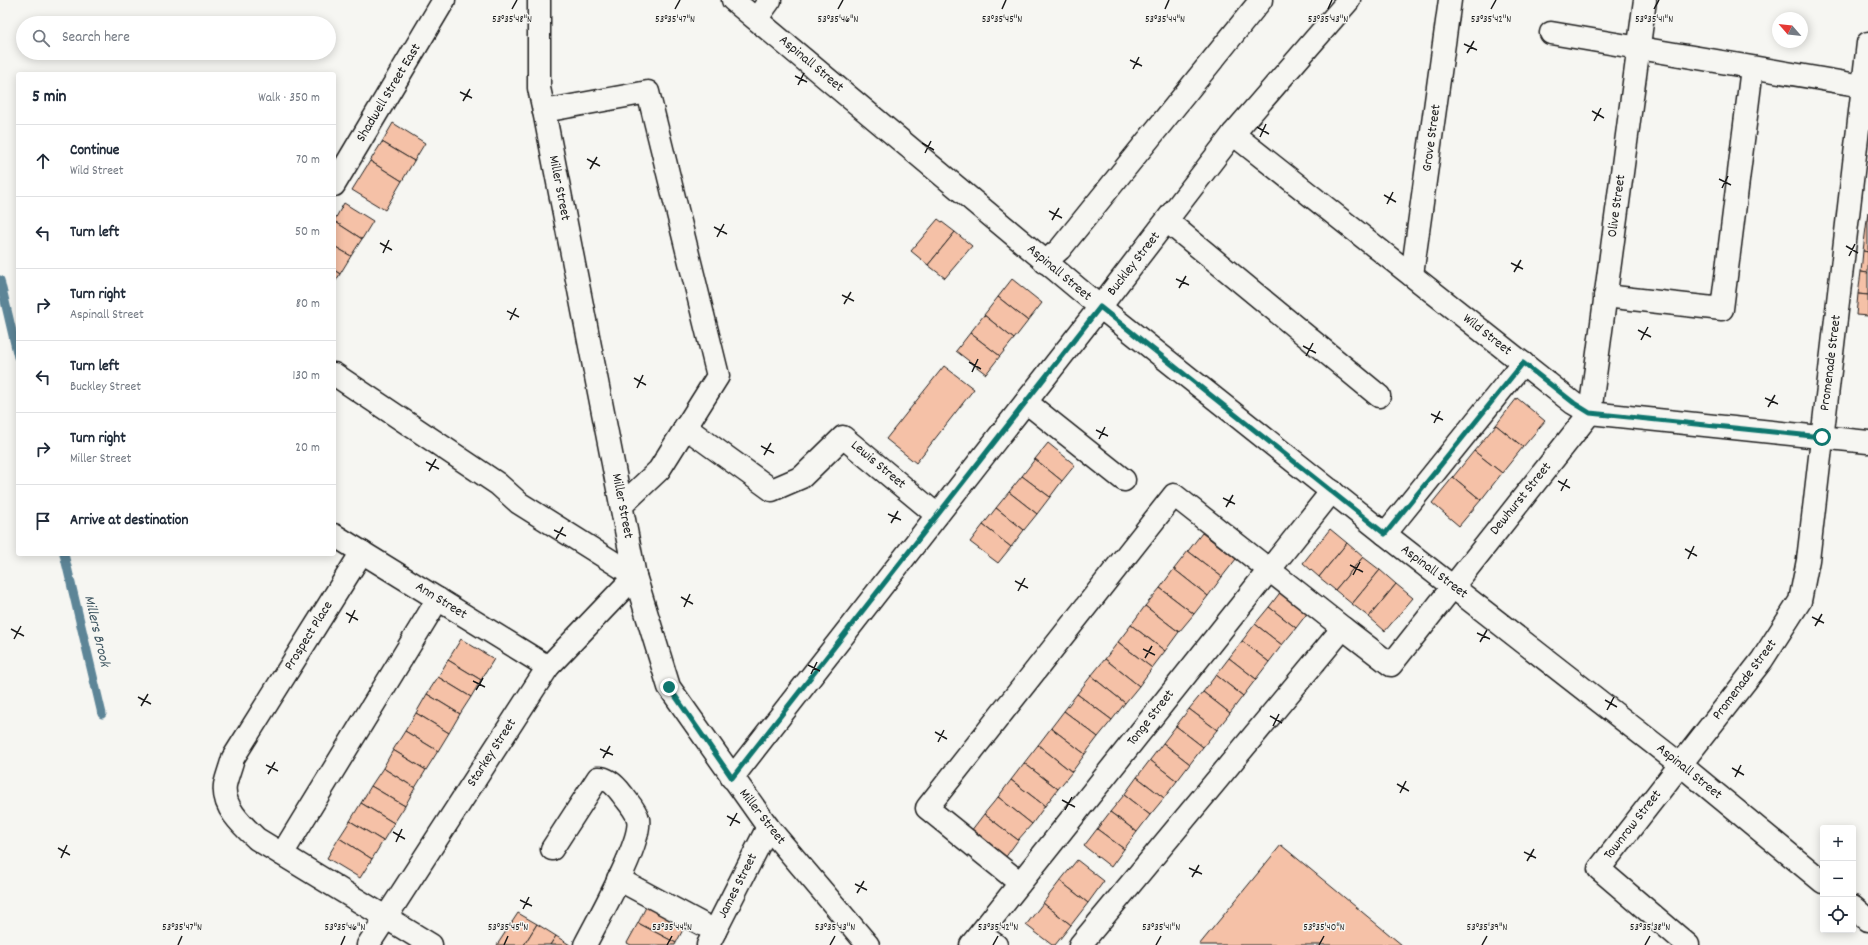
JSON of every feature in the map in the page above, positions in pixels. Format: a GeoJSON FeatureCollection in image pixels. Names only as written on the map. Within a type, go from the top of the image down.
{"type":"FeatureCollection","features":[{"type":"Feature","properties":{"kind":"street","name":"Shadwell Street East"},"geometry":{"type":"LineString","coordinates":[[336,182],[444,0]]}},
{"type":"Feature","properties":{"kind":"street","name":"Miller Street"},"geometry":{"type":"LineString","coordinates":[[539,0],[539,88],[635,576],[669,687],[768,827],[868,945]]}},
{"type":"Feature","properties":{"kind":"street","name":"Aspinall Street"},"geometry":{"type":"LineString","coordinates":[[733,0],[757,18],[1100,307],[1332,490],[1385,534],[1681,765],[1820,880]]}},
{"type":"Feature","properties":{"kind":"street"},"geometry":{"type":"LineString","coordinates":[[757,18],[770,0]]}},
{"type":"Feature","properties":{"kind":"street"},"geometry":{"type":"LineString","coordinates":[[1046,262],[1060,249],[1261,0]]}},
{"type":"Feature","properties":{"kind":"street","name":"Buckley Street"},"geometry":{"type":"LineString","coordinates":[[732,778],[1167,221],[1233,134],[1349,0]]}},
{"type":"Feature","properties":{"kind":"street","name":"Grove Street"},"geometry":{"type":"LineString","coordinates":[[1412,275],[1450,0]]}},
{"type":"Feature","properties":{"kind":"street","name":"Olive Street"},"geometry":{"type":"LineString","coordinates":[[1590,413],[1645,0]]}},
{"type":"Feature","properties":{"kind":"street"},"geometry":{"type":"LineString","coordinates":[[1551,33],[1863,86]]}},
{"type":"Feature","properties":{"kind":"street","name":"Promenade Street"},"geometry":{"type":"LineString","coordinates":[[1681,765],[1762,660],[1800,601],[1808,560],[1868,43]]}},
{"type":"Feature","properties":{"kind":"street"},"geometry":{"type":"LineString","coordinates":[[1606,296],[1722,309],[1752,68]]}},
{"type":"Feature","properties":{"kind":"street"},"geometry":{"type":"LineString","coordinates":[[544,111],[648,92],[718,376],[659,470],[622,505]]}},
{"type":"Feature","properties":{"kind":"street","name":"Wild Street"},"geometry":{"type":"LineString","coordinates":[[1233,134],[1574,403],[1590,413],[1868,442]]}},
{"type":"Feature","properties":{"kind":"street"},"geometry":{"type":"LineString","coordinates":[[1167,221],[1379,396]]}},
{"type":"Feature","properties":{"kind":"street"},"geometry":{"type":"LineString","coordinates":[[1385,534],[1523,363]]}},
{"type":"Feature","properties":{"kind":"street"},"geometry":{"type":"LineString","coordinates":[[336,375],[498,484],[519,503],[635,576]]}},
{"type":"Feature","properties":{"kind":"street"},"geometry":{"type":"LineString","coordinates":[[1026,402],[1124,480]]}},
{"type":"Feature","properties":{"kind":"street","name":"Dewhurst Street"},"geometry":{"type":"LineString","coordinates":[[1343,628],[1391,665],[1452,585],[1590,413]]}},
{"type":"Feature","properties":{"kind":"street","name":"Lewis Street"},"geometry":{"type":"LineString","coordinates":[[685,427],[772,490],[802,477],[843,437],[938,515]]}},
{"type":"Feature","properties":{"kind":"street","name":"Tonge Street"},"geometry":{"type":"LineString","coordinates":[[983,941],[1020,883],[1332,490]]}},
{"type":"Feature","properties":{"kind":"street"},"geometry":{"type":"LineString","coordinates":[[1020,883],[927,808],[1174,495],[1343,628],[1080,945]]}},
{"type":"Feature","properties":{"kind":"street","name":"Ann Street"},"geometry":{"type":"LineString","coordinates":[[336,536],[548,667]]}},
{"type":"Feature","properties":{"kind":"street","name":"Prospect Place"},"geometry":{"type":"LineString","coordinates":[[362,552],[255,720],[233,758],[225,786],[227,801],[237,820],[257,839],[386,916],[431,945]]}},
{"type":"Feature","properties":{"kind":"street","name":"Starkey Street"},"geometry":{"type":"LineString","coordinates":[[368,945],[548,667],[635,576]]}},
{"type":"Feature","properties":{"kind":"street"},"geometry":{"type":"LineString","coordinates":[[282,854],[438,599]]}},
{"type":"Feature","properties":{"kind":"street","name":"Townrow Street"},"geometry":{"type":"LineString","coordinates":[[1681,765],[1599,869],[1688,945]]}},
{"type":"Feature","properties":{"kind":"street"},"geometry":{"type":"LineString","coordinates":[[552,849],[598,778],[603,777],[617,787],[634,810],[638,820],[638,835],[585,945]]}},
{"type":"Feature","properties":{"kind":"street","name":"James Street"},"geometry":{"type":"LineString","coordinates":[[712,938],[768,827]]}},
{"type":"Feature","properties":{"kind":"street"},"geometry":{"type":"LineString","coordinates":[[618,879],[712,938]]}},
{"type":"Feature","properties":{"kind":"street"},"geometry":{"type":"LineString","coordinates":[[1856,910],[1868,920]]}},
{"type":"Feature","properties":{"kind":"building"},"geometry":{"type":"Polygon","coordinates":[[[393,123],[425,143],[414,161],[382,142],[393,123]]]}},
{"type":"Feature","properties":{"kind":"building"},"geometry":{"type":"Polygon","coordinates":[[[382,142],[414,161],[402,181],[370,161],[382,142]]]}},
{"type":"Feature","properties":{"kind":"building"},"geometry":{"type":"Polygon","coordinates":[[[370,161],[402,181],[385,210],[352,190],[370,161]]]}},
{"type":"Feature","properties":{"kind":"building"},"geometry":{"type":"Polygon","coordinates":[[[344,203],[373,221],[362,239],[336,222],[336,217],[344,203]]]}},
{"type":"Feature","properties":{"kind":"building"},"geometry":{"type":"Polygon","coordinates":[[[1868,212],[1868,252],[1863,251],[1868,212]]]}},
{"type":"Feature","properties":{"kind":"building"},"geometry":{"type":"Polygon","coordinates":[[[938,219],[955,232],[928,265],[911,251],[938,219]]]}},
{"type":"Feature","properties":{"kind":"building"},"geometry":{"type":"Polygon","coordinates":[[[336,222],[362,239],[351,256],[336,247],[336,222]]]}},
{"type":"Feature","properties":{"kind":"building"},"geometry":{"type":"Polygon","coordinates":[[[955,232],[972,246],[945,278],[928,265],[955,232]]]}},
{"type":"Feature","properties":{"kind":"building"},"geometry":{"type":"Polygon","coordinates":[[[336,247],[351,256],[340,274],[336,271],[336,247]]]}},
{"type":"Feature","properties":{"kind":"building"},"geometry":{"type":"Polygon","coordinates":[[[1863,251],[1868,252],[1868,273],[1861,272],[1863,251]]]}},
{"type":"Feature","properties":{"kind":"building"},"geometry":{"type":"Polygon","coordinates":[[[336,271],[340,274],[336,281],[336,271]]]}},
{"type":"Feature","properties":{"kind":"building"},"geometry":{"type":"Polygon","coordinates":[[[1861,272],[1868,273],[1868,295],[1858,294],[1861,272]]]}},
{"type":"Feature","properties":{"kind":"building"},"geometry":{"type":"Polygon","coordinates":[[[1012,279],[1042,303],[1028,321],[998,297],[1012,279]]]}},
{"type":"Feature","properties":{"kind":"building"},"geometry":{"type":"Polygon","coordinates":[[[1858,294],[1868,295],[1868,316],[1856,315],[1858,294]]]}},
{"type":"Feature","properties":{"kind":"building"},"geometry":{"type":"Polygon","coordinates":[[[998,297],[1028,321],[1014,339],[984,315],[998,297]]]}},
{"type":"Feature","properties":{"kind":"building"},"geometry":{"type":"Polygon","coordinates":[[[984,315],[1014,339],[1000,356],[970,333],[984,315]]]}},
{"type":"Feature","properties":{"kind":"building"},"geometry":{"type":"Polygon","coordinates":[[[970,333],[1000,356],[986,374],[956,351],[970,333]]]}},
{"type":"Feature","properties":{"kind":"building"},"geometry":{"type":"Polygon","coordinates":[[[944,366],[974,389],[916,463],[886,439],[944,366]]]}},
{"type":"Feature","properties":{"kind":"building"},"geometry":{"type":"Polygon","coordinates":[[[1517,398],[1545,421],[1523,447],[1496,425],[1517,398]]]}},
{"type":"Feature","properties":{"kind":"building"},"geometry":{"type":"Polygon","coordinates":[[[1496,425],[1523,447],[1502,473],[1474,451],[1496,425]]]}},
{"type":"Feature","properties":{"kind":"building"},"geometry":{"type":"Polygon","coordinates":[[[1048,443],[1075,465],[1062,481],[1035,459],[1048,443]]]}},
{"type":"Feature","properties":{"kind":"building"},"geometry":{"type":"Polygon","coordinates":[[[1474,451],[1502,473],[1481,500],[1453,477],[1474,451]]]}},
{"type":"Feature","properties":{"kind":"building"},"geometry":{"type":"Polygon","coordinates":[[[1035,459],[1062,481],[1050,497],[1022,476],[1035,459]]]}},
{"type":"Feature","properties":{"kind":"building"},"geometry":{"type":"Polygon","coordinates":[[[1022,476],[1050,497],[1037,514],[1009,492],[1022,476]]]}},
{"type":"Feature","properties":{"kind":"building"},"geometry":{"type":"Polygon","coordinates":[[[1453,477],[1481,500],[1459,526],[1432,503],[1453,477]]]}},
{"type":"Feature","properties":{"kind":"building"},"geometry":{"type":"Polygon","coordinates":[[[1009,492],[1037,514],[1024,530],[996,508],[1009,492]]]}},
{"type":"Feature","properties":{"kind":"building"},"geometry":{"type":"Polygon","coordinates":[[[996,508],[1024,530],[1011,547],[983,525],[996,508]]]}},
{"type":"Feature","properties":{"kind":"building"},"geometry":{"type":"Polygon","coordinates":[[[983,525],[1011,547],[998,563],[970,542],[983,525]]]}},
{"type":"Feature","properties":{"kind":"building"},"geometry":{"type":"Polygon","coordinates":[[[1330,529],[1347,543],[1319,577],[1303,563],[1330,529]]]}},
{"type":"Feature","properties":{"kind":"building"},"geometry":{"type":"Polygon","coordinates":[[[1202,533],[1236,559],[1222,577],[1188,551],[1202,533]]]}},
{"type":"Feature","properties":{"kind":"building"},"geometry":{"type":"Polygon","coordinates":[[[1347,543],[1363,557],[1335,590],[1319,577],[1347,543]]]}},
{"type":"Feature","properties":{"kind":"building"},"geometry":{"type":"Polygon","coordinates":[[[1188,551],[1222,577],[1208,596],[1174,569],[1188,551]]]}},
{"type":"Feature","properties":{"kind":"building"},"geometry":{"type":"Polygon","coordinates":[[[1363,557],[1380,570],[1352,604],[1335,590],[1363,557]]]}},
{"type":"Feature","properties":{"kind":"building"},"geometry":{"type":"Polygon","coordinates":[[[1174,569],[1208,596],[1194,614],[1160,588],[1174,569]]]}},
{"type":"Feature","properties":{"kind":"building"},"geometry":{"type":"Polygon","coordinates":[[[1380,570],[1396,584],[1369,617],[1352,604],[1380,570]]]}},
{"type":"Feature","properties":{"kind":"building"},"geometry":{"type":"Polygon","coordinates":[[[1396,584],[1413,598],[1385,631],[1369,617],[1396,584]]]}},
{"type":"Feature","properties":{"kind":"building"},"geometry":{"type":"Polygon","coordinates":[[[1160,588],[1194,614],[1179,632],[1145,606],[1160,588]]]}},
{"type":"Feature","properties":{"kind":"building"},"geometry":{"type":"Polygon","coordinates":[[[1282,590],[1309,611],[1296,628],[1269,607],[1282,590]]]}},
{"type":"Feature","properties":{"kind":"building"},"geometry":{"type":"Polygon","coordinates":[[[1145,606],[1179,632],[1165,651],[1131,625],[1145,606]]]}},
{"type":"Feature","properties":{"kind":"building"},"geometry":{"type":"Polygon","coordinates":[[[1269,607],[1296,628],[1282,645],[1255,624],[1269,607]]]}},
{"type":"Feature","properties":{"kind":"building"},"geometry":{"type":"Polygon","coordinates":[[[1255,624],[1282,645],[1269,662],[1242,641],[1255,624]]]}},
{"type":"Feature","properties":{"kind":"building"},"geometry":{"type":"Polygon","coordinates":[[[1131,625],[1165,651],[1152,668],[1118,642],[1131,625]]]}},
{"type":"Feature","properties":{"kind":"building"},"geometry":{"type":"Polygon","coordinates":[[[461,639],[494,659],[481,680],[448,660],[461,639]]]}},
{"type":"Feature","properties":{"kind":"building"},"geometry":{"type":"Polygon","coordinates":[[[1242,641],[1269,662],[1256,679],[1229,658],[1242,641]]]}},
{"type":"Feature","properties":{"kind":"building"},"geometry":{"type":"Polygon","coordinates":[[[1118,642],[1152,668],[1139,686],[1105,659],[1118,642]]]}},
{"type":"Feature","properties":{"kind":"building"},"geometry":{"type":"Polygon","coordinates":[[[1229,658],[1256,679],[1243,696],[1216,675],[1229,658]]]}},
{"type":"Feature","properties":{"kind":"building"},"geometry":{"type":"Polygon","coordinates":[[[1105,659],[1139,686],[1125,703],[1091,676],[1105,659]]]}},
{"type":"Feature","properties":{"kind":"building"},"geometry":{"type":"Polygon","coordinates":[[[448,660],[481,680],[471,697],[438,677],[448,660]]]}},
{"type":"Feature","properties":{"kind":"building"},"geometry":{"type":"Polygon","coordinates":[[[1216,675],[1243,696],[1230,713],[1203,692],[1216,675]]]}},
{"type":"Feature","properties":{"kind":"building"},"geometry":{"type":"Polygon","coordinates":[[[1091,676],[1125,703],[1112,720],[1077,694],[1091,676]]]}},
{"type":"Feature","properties":{"kind":"building"},"geometry":{"type":"Polygon","coordinates":[[[438,677],[471,697],[460,714],[427,694],[438,677]]]}},
{"type":"Feature","properties":{"kind":"building"},"geometry":{"type":"Polygon","coordinates":[[[1203,692],[1230,713],[1217,730],[1189,709],[1203,692]]]}},
{"type":"Feature","properties":{"kind":"building"},"geometry":{"type":"Polygon","coordinates":[[[427,694],[460,714],[449,733],[416,713],[427,694]]]}},
{"type":"Feature","properties":{"kind":"building"},"geometry":{"type":"Polygon","coordinates":[[[1077,694],[1112,720],[1098,737],[1064,711],[1077,694]]]}},
{"type":"Feature","properties":{"kind":"building"},"geometry":{"type":"Polygon","coordinates":[[[1189,709],[1217,730],[1203,747],[1176,726],[1189,709]]]}},
{"type":"Feature","properties":{"kind":"building"},"geometry":{"type":"Polygon","coordinates":[[[1064,711],[1098,737],[1085,754],[1051,728],[1064,711]]]}},
{"type":"Feature","properties":{"kind":"building"},"geometry":{"type":"Polygon","coordinates":[[[416,713],[449,733],[438,751],[405,731],[416,713]]]}},
{"type":"Feature","properties":{"kind":"building"},"geometry":{"type":"Polygon","coordinates":[[[1176,726],[1203,747],[1190,764],[1163,743],[1176,726]]]}},
{"type":"Feature","properties":{"kind":"building"},"geometry":{"type":"Polygon","coordinates":[[[1051,728],[1085,754],[1072,772],[1038,745],[1051,728]]]}},
{"type":"Feature","properties":{"kind":"building"},"geometry":{"type":"Polygon","coordinates":[[[405,731],[438,751],[426,770],[393,750],[405,731]]]}},
{"type":"Feature","properties":{"kind":"building"},"geometry":{"type":"Polygon","coordinates":[[[1163,743],[1190,764],[1177,781],[1150,760],[1163,743]]]}},
{"type":"Feature","properties":{"kind":"building"},"geometry":{"type":"Polygon","coordinates":[[[1038,745],[1072,772],[1058,789],[1024,763],[1038,745]]]}},
{"type":"Feature","properties":{"kind":"building"},"geometry":{"type":"Polygon","coordinates":[[[393,750],[426,770],[415,788],[383,768],[393,750]]]}},
{"type":"Feature","properties":{"kind":"building"},"geometry":{"type":"Polygon","coordinates":[[[1150,760],[1177,781],[1164,798],[1137,777],[1150,760]]]}},
{"type":"Feature","properties":{"kind":"building"},"geometry":{"type":"Polygon","coordinates":[[[1024,763],[1058,789],[1045,806],[1011,780],[1024,763]]]}},
{"type":"Feature","properties":{"kind":"building"},"geometry":{"type":"Polygon","coordinates":[[[383,768],[415,788],[405,806],[371,786],[383,768]]]}},
{"type":"Feature","properties":{"kind":"building"},"geometry":{"type":"Polygon","coordinates":[[[1137,777],[1164,798],[1150,815],[1124,795],[1137,777]]]}},
{"type":"Feature","properties":{"kind":"building"},"geometry":{"type":"Polygon","coordinates":[[[1011,780],[1045,806],[1032,824],[998,797],[1011,780]]]}},
{"type":"Feature","properties":{"kind":"building"},"geometry":{"type":"Polygon","coordinates":[[[371,786],[405,806],[394,823],[361,803],[371,786]]]}},
{"type":"Feature","properties":{"kind":"building"},"geometry":{"type":"Polygon","coordinates":[[[1124,795],[1150,815],[1137,832],[1110,812],[1124,795]]]}},
{"type":"Feature","properties":{"kind":"building"},"geometry":{"type":"Polygon","coordinates":[[[998,797],[1032,824],[1018,840],[984,814],[998,797]]]}},
{"type":"Feature","properties":{"kind":"building"},"geometry":{"type":"Polygon","coordinates":[[[361,803],[394,823],[383,841],[350,821],[361,803]]]}},
{"type":"Feature","properties":{"kind":"building"},"geometry":{"type":"Polygon","coordinates":[[[1110,812],[1137,832],[1124,849],[1097,829],[1110,812]]]}},
{"type":"Feature","properties":{"kind":"building"},"geometry":{"type":"Polygon","coordinates":[[[984,814],[1018,840],[1005,858],[971,831],[984,814]]]}},
{"type":"Feature","properties":{"kind":"building"},"geometry":{"type":"Polygon","coordinates":[[[350,821],[383,841],[372,859],[339,838],[350,821]]]}},
{"type":"Feature","properties":{"kind":"building"},"geometry":{"type":"Polygon","coordinates":[[[1097,829],[1124,849],[1111,867],[1084,846],[1097,829]]]}},
{"type":"Feature","properties":{"kind":"building"},"geometry":{"type":"Polygon","coordinates":[[[339,838],[372,859],[360,878],[327,858],[339,838]]]}},
{"type":"Feature","properties":{"kind":"building"},"geometry":{"type":"Polygon","coordinates":[[[1281,845],[1402,945],[1199,945],[1281,845]]]}},
{"type":"Feature","properties":{"kind":"building"},"geometry":{"type":"Polygon","coordinates":[[[1077,860],[1104,881],[1088,903],[1060,881],[1077,860]]]}},
{"type":"Feature","properties":{"kind":"building"},"geometry":{"type":"Polygon","coordinates":[[[1060,881],[1088,903],[1071,925],[1043,903],[1060,881]]]}},
{"type":"Feature","properties":{"kind":"building"},"geometry":{"type":"Polygon","coordinates":[[[648,903],[686,924],[676,943],[638,923],[648,903]]]}},
{"type":"Feature","properties":{"kind":"building"},"geometry":{"type":"Polygon","coordinates":[[[1043,903],[1071,925],[1055,945],[1052,945],[1026,925],[1043,903]]]}},
{"type":"Feature","properties":{"kind":"building"},"geometry":{"type":"Polygon","coordinates":[[[518,913],[537,924],[524,945],[497,945],[518,913]]]}},
{"type":"Feature","properties":{"kind":"building"},"geometry":{"type":"Polygon","coordinates":[[[638,923],[676,943],[675,945],[631,945],[627,943],[638,923]]]}},
{"type":"Feature","properties":{"kind":"building"},"geometry":{"type":"Polygon","coordinates":[[[537,924],[556,936],[550,945],[524,945],[537,924]]]}},
{"type":"Feature","properties":{"kind":"building"},"geometry":{"type":"Polygon","coordinates":[[[556,936],[570,945],[550,945],[556,936]]]}},
{"type":"Feature","properties":{"kind":"waterway","name":"Millers Brook"},"geometry":{"type":"LineString","coordinates":[[0,280],[16,348]]}},
{"type":"Feature","properties":{"kind":"waterway","name":"Millers Brook"},"geometry":{"type":"LineString","coordinates":[[64,556],[102,714]]}},
{"type":"Feature","properties":{"kind":"route"},"geometry":{"type":"LineString","coordinates":[[669,687],[732,778],[1100,307],[1332,490],[1385,534],[1523,363],[1574,403],[1590,413],[1822,437]]}}]}
